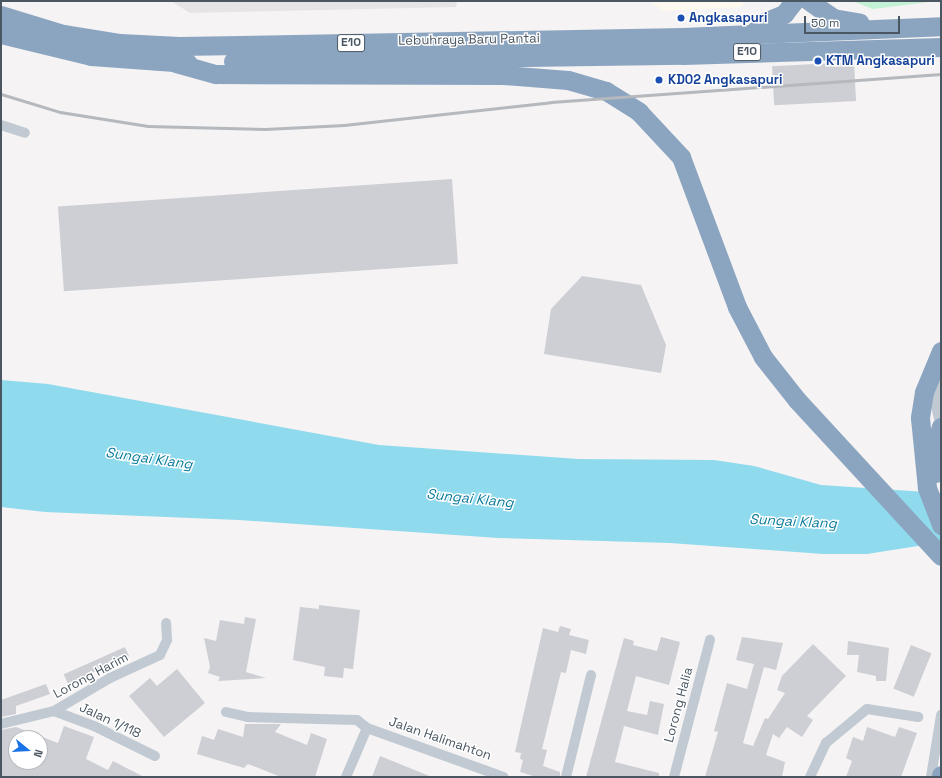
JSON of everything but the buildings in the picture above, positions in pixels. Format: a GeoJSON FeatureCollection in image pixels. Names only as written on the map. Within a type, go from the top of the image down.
{"type":"FeatureCollection","features":[{"type":"Feature","properties":{"kind":"highway"},"geometry":{"type":"LineString","coordinates":[[750,36],[764,22],[784,14],[794,1]]}},
{"type":"Feature","properties":{"kind":"highway"},"geometry":{"type":"LineString","coordinates":[[809,1],[841,20],[918,28]]}},
{"type":"Feature","properties":{"kind":"highway"},"geometry":{"type":"LineString","coordinates":[[1,10],[9,33]]}},
{"type":"Feature","properties":{"kind":"highway","name":"Lebuhraya Baru Pantai"},"geometry":{"type":"LineString","coordinates":[[1,15],[9,33]]}},
{"type":"Feature","properties":{"kind":"highway","name":"Lebuhraya Baru Pantai"},"geometry":{"type":"LineString","coordinates":[[9,33],[63,34],[120,43],[179,46],[750,36],[941,26]]}},
{"type":"Feature","properties":{"kind":"highway","name":"Lebuhraya Baru Pantai"},"geometry":{"type":"LineString","coordinates":[[9,33],[92,56],[176,63],[683,55],[941,47]]}},
{"type":"Feature","properties":{"kind":"highway"},"geometry":{"type":"LineString","coordinates":[[176,63],[215,74],[446,75],[568,80],[606,91],[638,112],[659,131],[681,157],[736,307],[763,357],[797,400],[941,557]]}},
{"type":"Feature","properties":{"kind":"highway"},"geometry":{"type":"LineString","coordinates":[[941,351],[924,392],[920,418],[927,488],[941,525]]}},
{"type":"Feature","properties":{"kind":"highway"},"geometry":{"type":"LineString","coordinates":[[941,428],[933,456],[941,557]]}},
{"type":"Feature","properties":{"kind":"street"},"geometry":{"type":"LineString","coordinates":[[1,125],[25,133]]}},
{"type":"Feature","properties":{"kind":"street"},"geometry":{"type":"LineString","coordinates":[[941,376],[936,406],[941,428]]}},
{"type":"Feature","properties":{"kind":"street","name":"Lorong Harim"},"geometry":{"type":"LineString","coordinates":[[1,724],[54,711],[110,678],[160,655],[167,640],[166,623]]}},
{"type":"Feature","properties":{"kind":"street","name":"Lorong Halia"},"geometry":{"type":"LineString","coordinates":[[674,777],[710,640]]}},
{"type":"Feature","properties":{"kind":"street"},"geometry":{"type":"LineString","coordinates":[[566,777],[591,675]]}},
{"type":"Feature","properties":{"kind":"street"},"geometry":{"type":"LineString","coordinates":[[810,777],[826,743],[867,709],[918,716]]}},
{"type":"Feature","properties":{"kind":"street","name":"Jalan 1/118"},"geometry":{"type":"LineString","coordinates":[[54,711],[94,726],[155,756]]}},
{"type":"Feature","properties":{"kind":"street","name":"Jalan Halimahton"},"geometry":{"type":"LineString","coordinates":[[226,712],[248,717],[357,720],[367,728],[488,774],[504,777]]}},
{"type":"Feature","properties":{"kind":"street"},"geometry":{"type":"LineString","coordinates":[[930,777],[941,715]]}},
{"type":"Feature","properties":{"kind":"street"},"geometry":{"type":"LineString","coordinates":[[346,777],[367,728]]}},
{"type":"Feature","properties":{"kind":"shaded area"},"geometry":{"type":"Polygon","coordinates":[[[171,1],[457,1],[456,7],[190,13],[171,1]]]}},
{"type":"Feature","properties":{"kind":"shaded area","name":"Angkasapuri"},"geometry":{"type":"Polygon","coordinates":[[[650,1],[746,1],[741,7],[663,11],[650,1]]]}},
{"type":"Feature","properties":{"kind":"green space"},"geometry":{"type":"Polygon","coordinates":[[[852,1],[937,1],[873,9],[852,1]]]}},
{"type":"Feature","properties":{"kind":"water","name":"Sungai Klang"},"geometry":{"type":"Polygon","coordinates":[[[1,380],[48,384],[379,445],[579,459],[714,460],[754,466],[821,485],[941,493],[941,548],[918,546],[867,554],[823,554],[670,543],[498,538],[239,520],[45,512],[1,507],[1,380]]]}},
{"type":"Feature","properties":{"kind":"railway"},"geometry":{"type":"LineString","coordinates":[[1,94],[60,112],[148,126],[265,129],[344,125],[551,102],[941,74]]}},
{"type":"Feature","properties":{"kind":"place","name":"Angkasapuri"},"geometry":{"type":"Point","coordinates":[681,18]}},
{"type":"Feature","properties":{"kind":"place","name":"KTM Angkasapuri"},"geometry":{"type":"Point","coordinates":[818,61]}},
{"type":"Feature","properties":{"kind":"place","name":"KD02 Angkasapuri"},"geometry":{"type":"Point","coordinates":[659,80]}}]}
